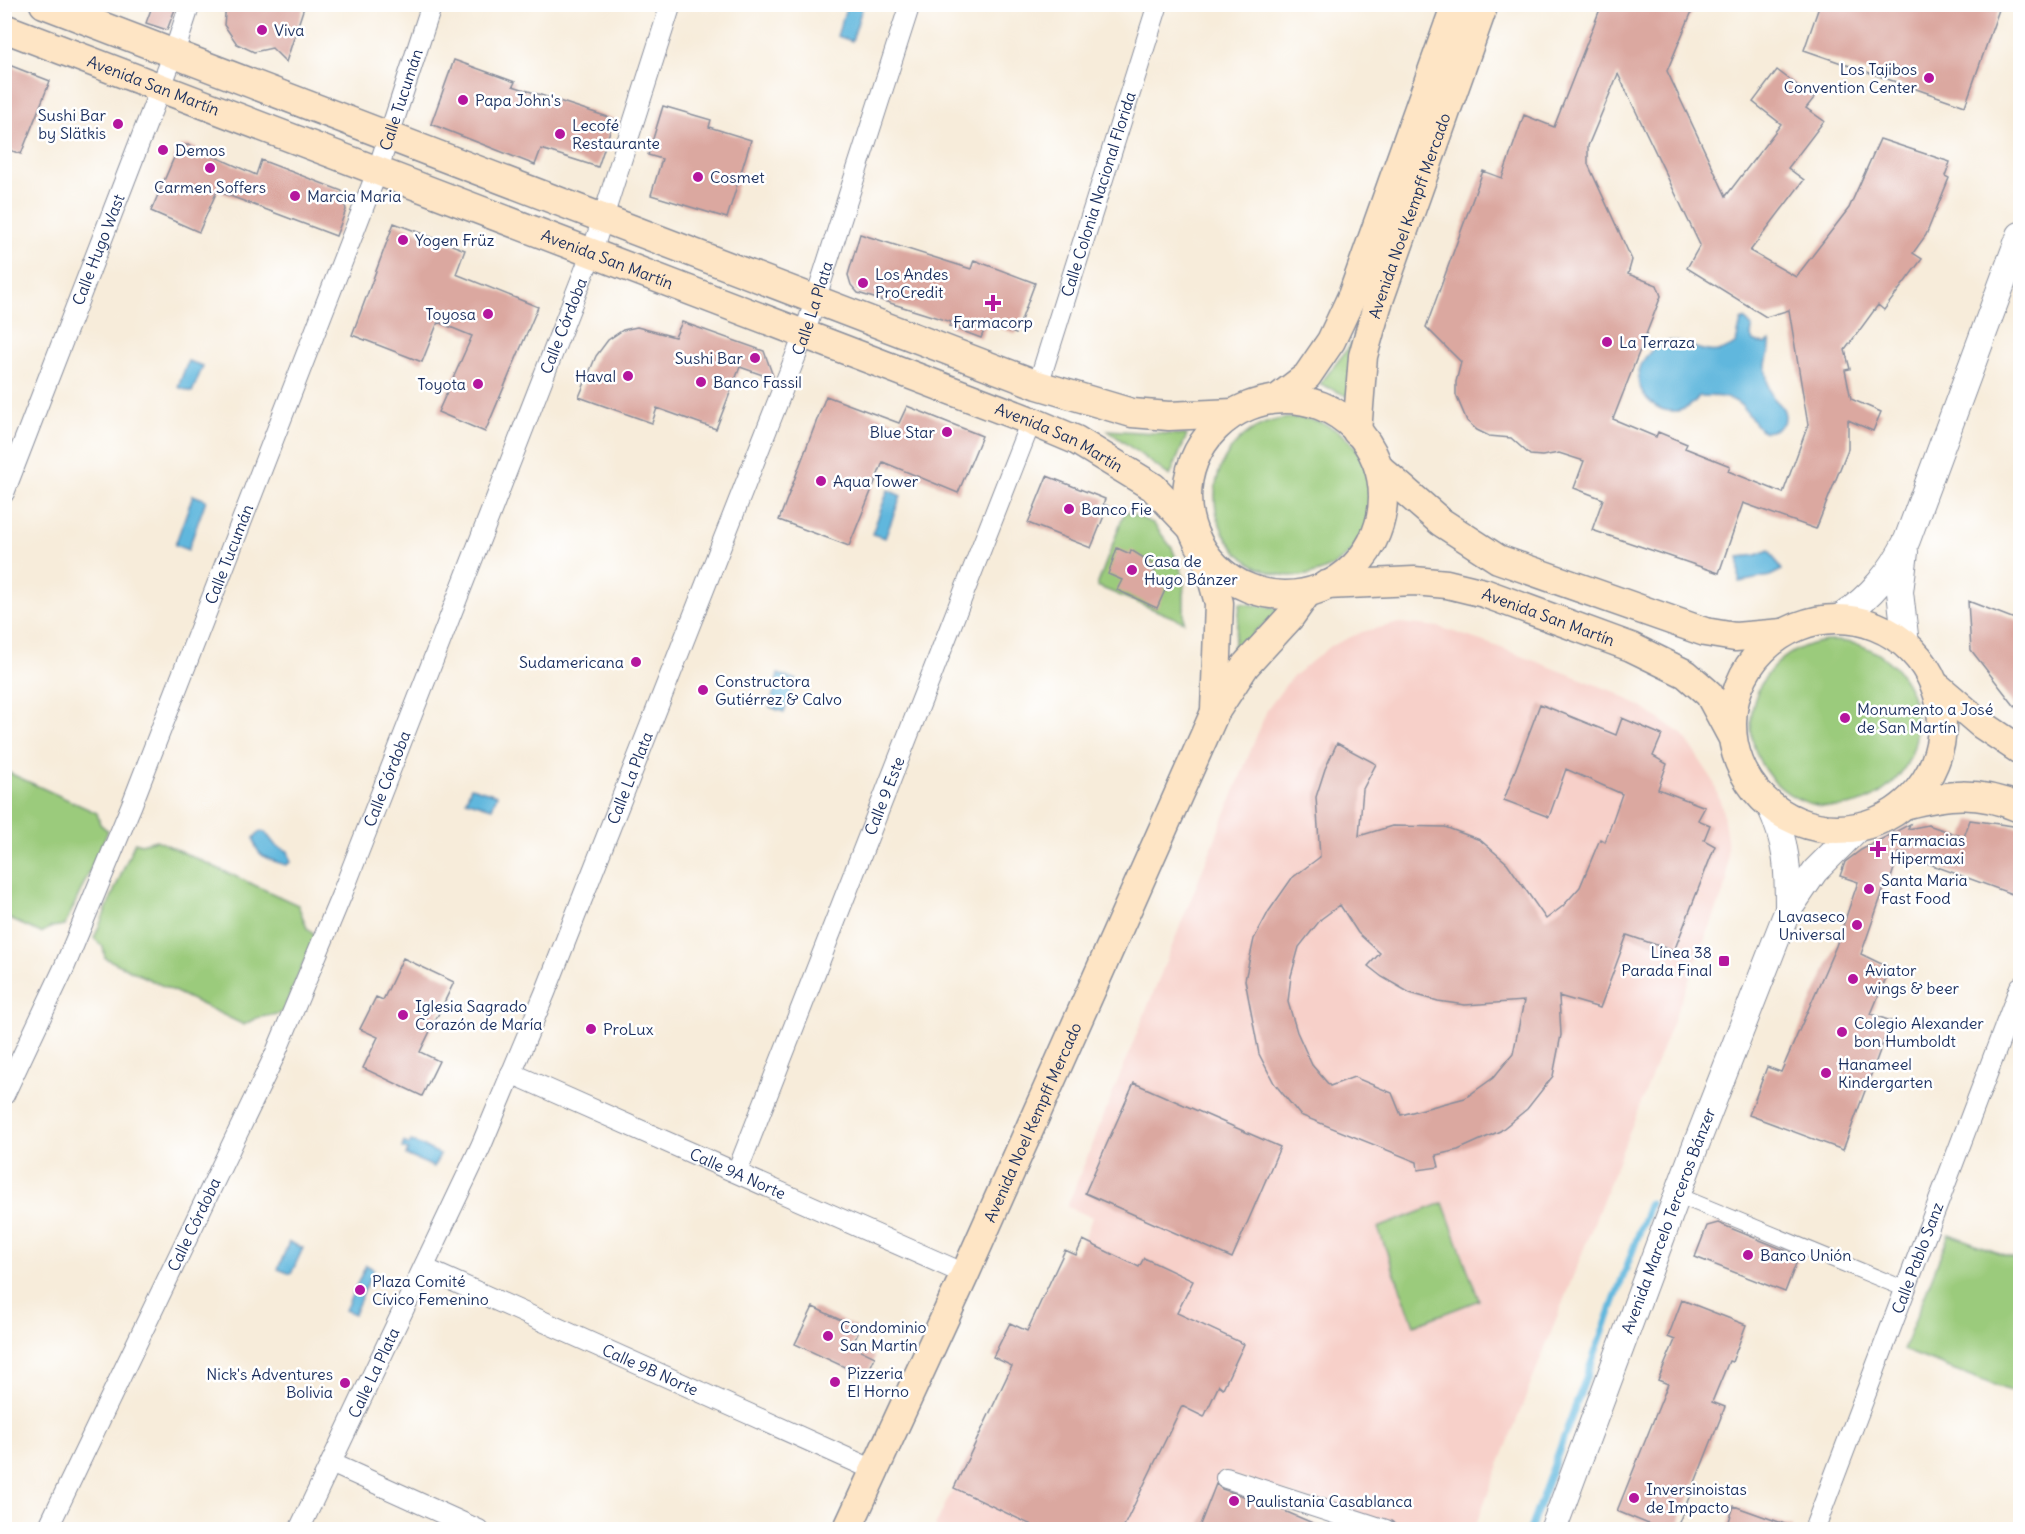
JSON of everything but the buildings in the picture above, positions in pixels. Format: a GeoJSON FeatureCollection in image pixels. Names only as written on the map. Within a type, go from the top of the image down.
{"type":"FeatureCollection","features":[{"type":"Feature","properties":{"kind":"main road"},"geometry":{"type":"LineString","coordinates":[[44,4],[1038,385],[1132,413],[1233,413]]}},
{"type":"Feature","properties":{"kind":"main road","name":"Avenida Noel Kempff Mercado"},"geometry":{"type":"LineString","coordinates":[[1277,399],[1307,376],[1331,341],[1352,296],[1456,4]]}},
{"type":"Feature","properties":{"kind":"main road","name":"Avenida Noel Kempff Mercado"},"geometry":{"type":"LineString","coordinates":[[1357,432],[1363,356],[1377,306],[1484,4]]}},
{"type":"Feature","properties":{"kind":"main road","name":"Avenida San Martín"},"geometry":{"type":"LineString","coordinates":[[4,28],[1031,421],[1076,440],[1153,487],[1190,526]]}},
{"type":"Feature","properties":{"kind":"main road"},"geometry":{"type":"LineString","coordinates":[[1277,399],[1307,401],[1335,412],[1357,432],[1371,450],[1379,468],[1383,496],[1380,524],[1368,549],[1350,570],[1317,589],[1279,595],[1250,589],[1225,576],[1205,555],[1190,526],[1186,494],[1192,462],[1209,434],[1233,413],[1254,404],[1277,399]]}},
{"type":"Feature","properties":{"kind":"main road"},"geometry":{"type":"LineString","coordinates":[[1379,468],[1441,522],[1498,559],[1705,632],[1735,637],[1783,633]]}},
{"type":"Feature","properties":{"kind":"main road","name":"Avenida Noel Kempff Mercado"},"geometry":{"type":"LineString","coordinates":[[1205,555],[1219,603],[1215,712]]}},
{"type":"Feature","properties":{"kind":"main road","name":"Avenida San Martín"},"geometry":{"type":"LineString","coordinates":[[1317,589],[1414,581],[1447,584],[1484,593],[1631,647],[1686,674],[1709,694],[1731,736]]}},
{"type":"Feature","properties":{"kind":"main road","name":"Avenida Noel Kempff Mercado"},"geometry":{"type":"LineString","coordinates":[[847,1530],[965,1274],[1215,712],[1245,666],[1317,589]]}},
{"type":"Feature","properties":{"kind":"main road"},"geometry":{"type":"LineString","coordinates":[[1939,688],[1940,742],[1933,766],[1921,787],[1904,805],[1880,820],[1857,829],[1808,827],[1788,819],[1770,806],[1752,788],[1738,764],[1731,736],[1732,706],[1742,677],[1759,652],[1783,633],[1811,621],[1841,617],[1865,621],[1887,630],[1906,644],[1939,688],[1981,724],[2020,750]]}},
{"type":"Feature","properties":{"kind":"main road"},"geometry":{"type":"LineString","coordinates":[[1904,805],[1949,794],[1980,797],[2020,808]]}},
{"type":"Feature","properties":{"kind":"street","name":"Calle Hugo Wast"},"geometry":{"type":"LineString","coordinates":[[4,493],[174,53],[190,4]]}},
{"type":"Feature","properties":{"kind":"street","name":"Calle Tucumán"},"geometry":{"type":"LineString","coordinates":[[4,1095],[64,968],[132,804],[377,172],[432,4]]}},
{"type":"Feature","properties":{"kind":"street","name":"Calle Córdoba"},"geometry":{"type":"LineString","coordinates":[[47,1530],[274,1057],[342,894],[592,252],[671,4]]}},
{"type":"Feature","properties":{"kind":"street","name":"Calle La Plata"},"geometry":{"type":"LineString","coordinates":[[299,1530],[424,1268],[545,993],[804,335],[910,4]]}},
{"type":"Feature","properties":{"kind":"street","name":"Calle Colonia Nacional Florida"},"geometry":{"type":"LineString","coordinates":[[1038,385],[1158,4]]}},
{"type":"Feature","properties":{"kind":"street"},"geometry":{"type":"LineString","coordinates":[[1841,617],[1881,584],[1907,540],[2020,236]]}},
{"type":"Feature","properties":{"kind":"street","name":"Calle 9 Este"},"geometry":{"type":"LineString","coordinates":[[737,1172],[1031,421]]}},
{"type":"Feature","properties":{"kind":"street"},"geometry":{"type":"LineString","coordinates":[[1906,644],[1900,592],[1907,540]]}},
{"type":"Feature","properties":{"kind":"street","name":"Avenida Marcelo Terceros Bánzer"},"geometry":{"type":"LineString","coordinates":[[1770,806],[1782,832],[1788,861],[1787,912]]}},
{"type":"Feature","properties":{"kind":"street","name":"Avenida Marcelo Terceros Bánzer"},"geometry":{"type":"LineString","coordinates":[[1553,1530],[1677,1195],[1787,912],[1815,871],[1857,829]]}},
{"type":"Feature","properties":{"kind":"street","name":"Calle Pablo Sanz"},"geometry":{"type":"LineString","coordinates":[[1814,1530],[2020,987]]}},
{"type":"Feature","properties":{"kind":"street","name":"Calle 9A Norte"},"geometry":{"type":"LineString","coordinates":[[511,1072],[965,1274]]}},
{"type":"Feature","properties":{"kind":"street"},"geometry":{"type":"LineString","coordinates":[[1677,1195],[1905,1289]]}},
{"type":"Feature","properties":{"kind":"street","name":"Calle 9B Norte"},"geometry":{"type":"LineString","coordinates":[[424,1268],[874,1470]]}},
{"type":"Feature","properties":{"kind":"street"},"geometry":{"type":"LineString","coordinates":[[331,1463],[479,1530]]}},
{"type":"Feature","properties":{"kind":"street"},"geometry":{"type":"LineString","coordinates":[[1226,1478],[1386,1530]]}},
{"type":"Feature","properties":{"kind":"shaded area"},"geometry":{"type":"Polygon","coordinates":[[[1399,623],[1439,627],[1496,646],[1615,692],[1646,710],[1683,735],[1713,780],[1722,807],[1727,840],[1727,883],[1474,1529],[1399,1529],[1221,1471],[1198,1529],[1148,1529],[1130,1523],[1127,1530],[942,1530],[935,1526],[1012,1366],[993,1357],[1010,1323],[1027,1330],[1065,1250],[1076,1254],[1088,1229],[1092,1217],[1067,1207],[1267,710],[1291,678],[1331,646],[1362,632],[1399,623]]]}},
{"type":"Feature","properties":{"kind":"green space"},"geometry":{"type":"Polygon","coordinates":[[[1364,328],[1351,398],[1320,384],[1364,328]]]}},
{"type":"Feature","properties":{"kind":"green space"},"geometry":{"type":"Polygon","coordinates":[[[1294,418],[1309,419],[1324,424],[1338,431],[1350,441],[1360,453],[1367,467],[1372,482],[1372,512],[1367,527],[1360,541],[1350,553],[1338,563],[1324,570],[1309,575],[1294,576],[1279,575],[1264,570],[1250,563],[1238,553],[1228,541],[1221,527],[1216,512],[1215,497],[1216,482],[1221,467],[1228,453],[1238,441],[1250,431],[1264,424],[1279,419],[1294,418]]]}},
{"type":"Feature","properties":{"kind":"green space"},"geometry":{"type":"Polygon","coordinates":[[[1107,430],[1187,435],[1170,476],[1107,430]]]}},
{"type":"Feature","properties":{"kind":"green space"},"geometry":{"type":"Polygon","coordinates":[[[1125,511],[1153,523],[1172,548],[1184,578],[1184,622],[1097,586],[1125,511]]]}},
{"type":"Feature","properties":{"kind":"green space"},"geometry":{"type":"Polygon","coordinates":[[[1240,603],[1285,609],[1254,632],[1228,670],[1238,623],[1240,603]]]}},
{"type":"Feature","properties":{"kind":"green space"},"geometry":{"type":"Polygon","coordinates":[[[1834,641],[1866,647],[1893,665],[1911,692],[1917,724],[1911,756],[1893,783],[1866,801],[1834,807],[1802,801],[1775,783],[1757,756],[1751,724],[1757,692],[1775,665],[1802,647],[1834,641]]]}},
{"type":"Feature","properties":{"kind":"green space"},"geometry":{"type":"Polygon","coordinates":[[[5,771],[97,813],[100,824],[108,831],[65,925],[52,927],[41,933],[5,917],[5,771]]]}},
{"type":"Feature","properties":{"kind":"green space"},"geometry":{"type":"Polygon","coordinates":[[[156,840],[298,905],[307,928],[315,936],[282,1013],[256,1018],[244,1025],[105,958],[103,947],[94,938],[135,842],[141,844],[156,840]]]}},
{"type":"Feature","properties":{"kind":"green space"},"geometry":{"type":"Polygon","coordinates":[[[1443,1203],[1479,1300],[1414,1325],[1378,1228],[1443,1203]]]}},
{"type":"Feature","properties":{"kind":"green space"},"geometry":{"type":"Polygon","coordinates":[[[1949,1234],[2020,1261],[2020,1395],[1903,1350],[1949,1234]]]}},
{"type":"Feature","properties":{"kind":"water"},"geometry":{"type":"Polygon","coordinates":[[[847,5],[863,5],[852,41],[837,36],[847,5]]]}},
{"type":"Feature","properties":{"kind":"water"},"geometry":{"type":"Polygon","coordinates":[[[1745,319],[1752,327],[1751,337],[1755,342],[1766,344],[1770,341],[1766,367],[1768,384],[1772,396],[1782,407],[1785,417],[1782,424],[1774,430],[1765,432],[1756,426],[1742,406],[1731,399],[1699,396],[1688,407],[1675,411],[1662,409],[1642,392],[1639,379],[1641,365],[1651,351],[1662,343],[1672,341],[1712,352],[1723,350],[1736,343],[1741,321],[1745,319]]]}},
{"type":"Feature","properties":{"kind":"water"},"geometry":{"type":"Polygon","coordinates":[[[188,361],[203,366],[192,392],[178,387],[188,361]]]}},
{"type":"Feature","properties":{"kind":"water"},"geometry":{"type":"Polygon","coordinates":[[[888,490],[901,496],[885,538],[872,534],[888,490]]]}},
{"type":"Feature","properties":{"kind":"water"},"geometry":{"type":"Polygon","coordinates":[[[193,495],[206,500],[188,550],[175,545],[193,495]]]}},
{"type":"Feature","properties":{"kind":"water"},"geometry":{"type":"Polygon","coordinates":[[[1769,550],[1782,570],[1770,576],[1739,582],[1739,557],[1757,555],[1769,550]]]}},
{"type":"Feature","properties":{"kind":"water"},"geometry":{"type":"Polygon","coordinates":[[[778,674],[796,680],[784,712],[770,707],[778,674]]]}},
{"type":"Feature","properties":{"kind":"water"},"geometry":{"type":"Polygon","coordinates":[[[471,787],[497,795],[492,808],[466,800],[471,787]]]}},
{"type":"Feature","properties":{"kind":"water"},"geometry":{"type":"Polygon","coordinates":[[[259,832],[265,832],[276,846],[288,851],[291,862],[286,865],[260,854],[254,838],[259,832]]]}},
{"type":"Feature","properties":{"kind":"water"},"geometry":{"type":"Polygon","coordinates":[[[411,1141],[440,1154],[434,1167],[406,1155],[408,1150],[402,1148],[404,1142],[409,1145],[411,1141]]]}},
{"type":"Feature","properties":{"kind":"water"},"geometry":{"type":"Polygon","coordinates":[[[289,1242],[303,1248],[291,1274],[278,1269],[289,1242]]]}},
{"type":"Feature","properties":{"kind":"water","name":"Plaza Comité Cívico Femenino"},"geometry":{"type":"Polygon","coordinates":[[[366,1265],[374,1269],[354,1314],[345,1310],[366,1265]]]}},
{"type":"Feature","properties":{"kind":"waterway"},"geometry":{"type":"LineString","coordinates":[[1530,1530],[1650,1203]]}},
{"type":"Feature","properties":{"kind":"place","name":"Viva"},"geometry":{"type":"Point","coordinates":[262,30]}},
{"type":"Feature","properties":{"kind":"place","name":"Los Tajibos Convention Center"},"geometry":{"type":"Point","coordinates":[1929,78]}},
{"type":"Feature","properties":{"kind":"place","name":"Papa John's"},"geometry":{"type":"Point","coordinates":[463,100]}},
{"type":"Feature","properties":{"kind":"place","name":"Sushi Bar by Slätkis"},"geometry":{"type":"Point","coordinates":[118,124]}},
{"type":"Feature","properties":{"kind":"place","name":"Lecofé Restaurante"},"geometry":{"type":"Point","coordinates":[560,134]}},
{"type":"Feature","properties":{"kind":"place","name":"Demos"},"geometry":{"type":"Point","coordinates":[163,150]}},
{"type":"Feature","properties":{"kind":"place","name":"Carmen Soffers"},"geometry":{"type":"Point","coordinates":[210,168]}},
{"type":"Feature","properties":{"kind":"place","name":"Cosmet"},"geometry":{"type":"Point","coordinates":[698,177]}},
{"type":"Feature","properties":{"kind":"place","name":"Marcia Maria"},"geometry":{"type":"Point","coordinates":[295,196]}},
{"type":"Feature","properties":{"kind":"place","name":"Yogen Früz"},"geometry":{"type":"Point","coordinates":[403,240]}},
{"type":"Feature","properties":{"kind":"place","name":"Los Andes ProCredit"},"geometry":{"type":"Point","coordinates":[863,283]}},
{"type":"Feature","properties":{"kind":"place","name":"Farmacorp"},"geometry":{"type":"Point","coordinates":[993,303]}},
{"type":"Feature","properties":{"kind":"place","name":"Toyosa"},"geometry":{"type":"Point","coordinates":[488,314]}},
{"type":"Feature","properties":{"kind":"place","name":"La Terraza"},"geometry":{"type":"Point","coordinates":[1607,342]}},
{"type":"Feature","properties":{"kind":"place","name":"Sushi Bar"},"geometry":{"type":"Point","coordinates":[755,358]}},
{"type":"Feature","properties":{"kind":"place","name":"Haval"},"geometry":{"type":"Point","coordinates":[628,376]}},
{"type":"Feature","properties":{"kind":"place","name":"Banco Fassil"},"geometry":{"type":"Point","coordinates":[701,382]}},
{"type":"Feature","properties":{"kind":"place","name":"Toyota"},"geometry":{"type":"Point","coordinates":[478,384]}},
{"type":"Feature","properties":{"kind":"place","name":"Blue Star"},"geometry":{"type":"Point","coordinates":[947,432]}},
{"type":"Feature","properties":{"kind":"place","name":"Aqua Tower"},"geometry":{"type":"Point","coordinates":[821,481]}},
{"type":"Feature","properties":{"kind":"place","name":"Banco Fie"},"geometry":{"type":"Point","coordinates":[1069,509]}},
{"type":"Feature","properties":{"kind":"place","name":"Casa de Hugo Bánzer"},"geometry":{"type":"Point","coordinates":[1132,570]}},
{"type":"Feature","properties":{"kind":"place","name":"Sudamericana"},"geometry":{"type":"Point","coordinates":[636,662]}},
{"type":"Feature","properties":{"kind":"place","name":"Constructora Gutiérrez & Calvo"},"geometry":{"type":"Point","coordinates":[703,690]}},
{"type":"Feature","properties":{"kind":"place","name":"Monumento a José de San Martín"},"geometry":{"type":"Point","coordinates":[1845,718]}},
{"type":"Feature","properties":{"kind":"place","name":"Farmacias Hipermaxi"},"geometry":{"type":"Point","coordinates":[1878,849]}},
{"type":"Feature","properties":{"kind":"place","name":"Santa Maria Fast Food"},"geometry":{"type":"Point","coordinates":[1869,889]}},
{"type":"Feature","properties":{"kind":"place","name":"Lavaseco Universal"},"geometry":{"type":"Point","coordinates":[1857,925]}},
{"type":"Feature","properties":{"kind":"place","name":"Línea 38 Parada Final"},"geometry":{"type":"Point","coordinates":[1724,961]}},
{"type":"Feature","properties":{"kind":"place","name":"Aviator wings & beer"},"geometry":{"type":"Point","coordinates":[1853,979]}},
{"type":"Feature","properties":{"kind":"place","name":"Iglesia Sagrado Corazón de María"},"geometry":{"type":"Point","coordinates":[403,1015]}},
{"type":"Feature","properties":{"kind":"place","name":"ProLux"},"geometry":{"type":"Point","coordinates":[591,1029]}},
{"type":"Feature","properties":{"kind":"place","name":"Colegio Alexander bon Humboldt"},"geometry":{"type":"Point","coordinates":[1842,1032]}},
{"type":"Feature","properties":{"kind":"place","name":"Hanameel Kindergarten"},"geometry":{"type":"Point","coordinates":[1826,1073]}},
{"type":"Feature","properties":{"kind":"place","name":"Banco Unión"},"geometry":{"type":"Point","coordinates":[1748,1255]}},
{"type":"Feature","properties":{"kind":"place","name":"Plaza Comité Cívico Femenino"},"geometry":{"type":"Point","coordinates":[360,1290]}},
{"type":"Feature","properties":{"kind":"place","name":"Condominio San Martín"},"geometry":{"type":"Point","coordinates":[828,1336]}},
{"type":"Feature","properties":{"kind":"place","name":"Pizzeria El Horno"},"geometry":{"type":"Point","coordinates":[835,1382]}},
{"type":"Feature","properties":{"kind":"place","name":"Nick's Adventures Bolivia"},"geometry":{"type":"Point","coordinates":[345,1383]}},
{"type":"Feature","properties":{"kind":"place","name":"Inversinoistas de Impacto"},"geometry":{"type":"Point","coordinates":[1634,1498]}},
{"type":"Feature","properties":{"kind":"place","name":"Paulistania Casablanca"},"geometry":{"type":"Point","coordinates":[1234,1501]}}]}
